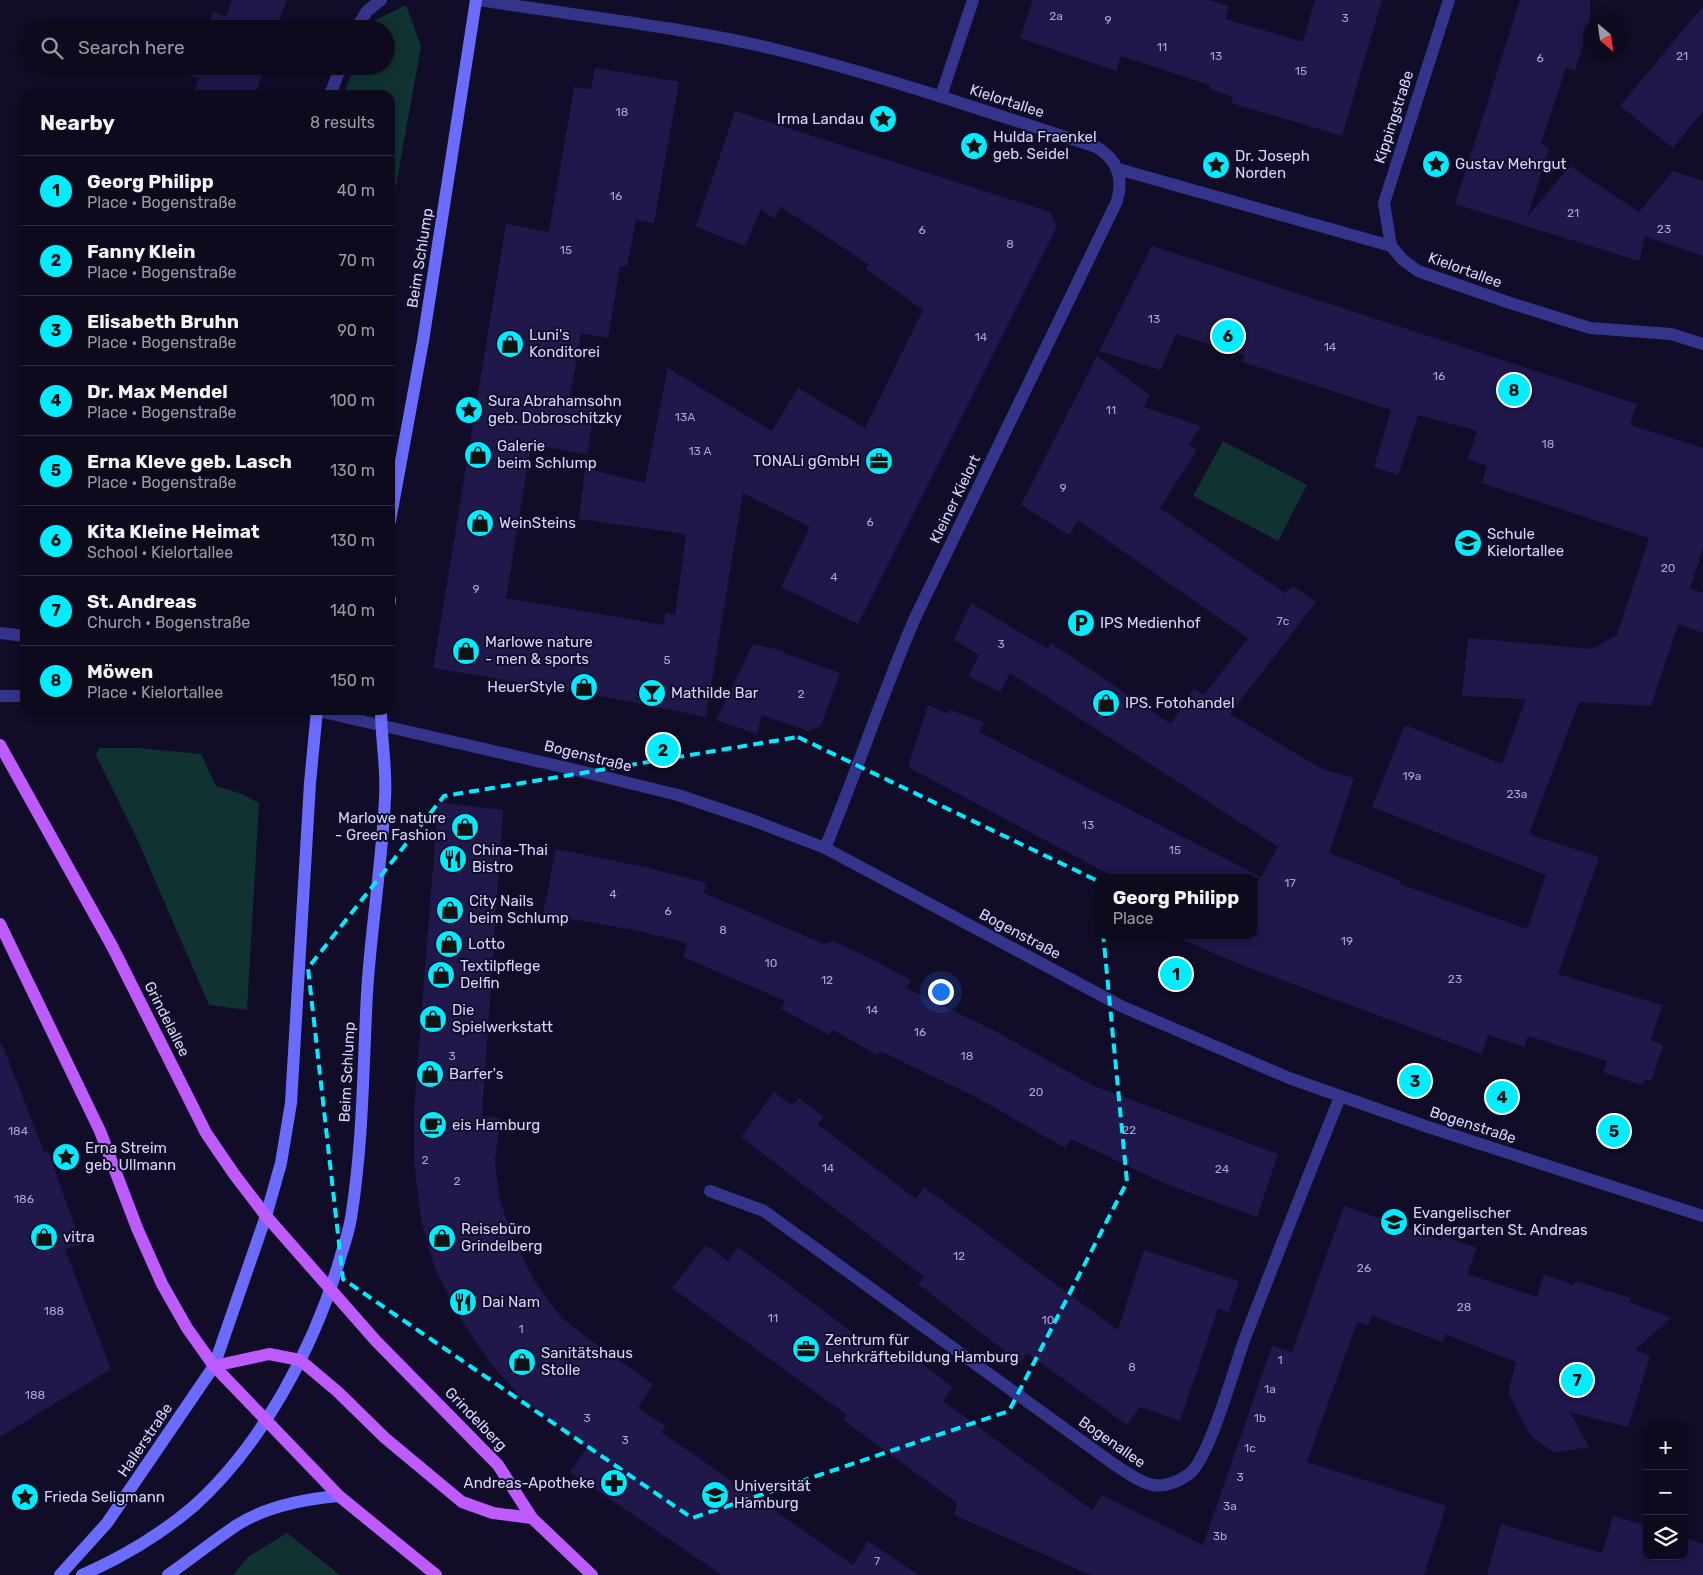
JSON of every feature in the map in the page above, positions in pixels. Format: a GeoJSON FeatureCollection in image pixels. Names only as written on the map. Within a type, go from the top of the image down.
{"type":"FeatureCollection","features":[{"type":"Feature","properties":{"kind":"main road","name":"Beim Schlump"},"geometry":{"type":"LineString","coordinates":[[395,495],[424,341],[478,0]]}},
{"type":"Feature","properties":{"kind":"main road"},"geometry":{"type":"LineString","coordinates":[[214,1366],[266,1216],[281,1163],[291,1103],[316,715]]}},
{"type":"Feature","properties":{"kind":"main road","name":"Beim Schlump"},"geometry":{"type":"LineString","coordinates":[[265,1418],[290,1380],[331,1290],[351,1220],[359,1146],[368,989],[386,795],[381,715]]}},
{"type":"Feature","properties":{"kind":"main road","name":"Grindelallee"},"geometry":{"type":"LineString","coordinates":[[0,745],[112,946],[206,1133],[266,1216],[331,1290]]}},
{"type":"Feature","properties":{"kind":"main road"},"geometry":{"type":"LineString","coordinates":[[0,924],[100,1131],[137,1228],[162,1284],[187,1328],[214,1366],[340,1496],[436,1575]]}},
{"type":"Feature","properties":{"kind":"main road","name":"Grindelberg"},"geometry":{"type":"LineString","coordinates":[[331,1290],[376,1341],[498,1465],[532,1518],[592,1575]]}},
{"type":"Feature","properties":{"kind":"main road"},"geometry":{"type":"LineString","coordinates":[[214,1366],[269,1354],[300,1360],[338,1392],[385,1438],[462,1502],[493,1513],[532,1518]]}},
{"type":"Feature","properties":{"kind":"main road","name":"Hallerstraße"},"geometry":{"type":"LineString","coordinates":[[60,1575],[107,1523],[214,1366]]}},
{"type":"Feature","properties":{"kind":"main road"},"geometry":{"type":"LineString","coordinates":[[82,1575],[108,1564],[153,1538],[196,1504],[241,1454],[265,1418]]}},
{"type":"Feature","properties":{"kind":"main road"},"geometry":{"type":"LineString","coordinates":[[168,1575],[239,1524],[286,1504],[306,1499],[340,1496]]}},
{"type":"Feature","properties":{"kind":"street"},"geometry":{"type":"LineString","coordinates":[[362,20],[367,11],[381,0]]}},
{"type":"Feature","properties":{"kind":"street","name":"Kielortallee"},"geometry":{"type":"LineString","coordinates":[[478,0],[731,40],[774,49],[941,96],[1096,147],[1105,152],[1118,170]]}},
{"type":"Feature","properties":{"kind":"street"},"geometry":{"type":"LineString","coordinates":[[941,96],[973,0]]}},
{"type":"Feature","properties":{"kind":"street","name":"Kippingstraße"},"geometry":{"type":"LineString","coordinates":[[1391,246],[1384,203],[1449,0]]}},
{"type":"Feature","properties":{"kind":"street"},"geometry":{"type":"LineString","coordinates":[[332,90],[338,75]]}},
{"type":"Feature","properties":{"kind":"street"},"geometry":{"type":"LineString","coordinates":[[1118,170],[1391,246]]}},
{"type":"Feature","properties":{"kind":"street","name":"Kleiner Kielort"},"geometry":{"type":"LineString","coordinates":[[825,848],[850,790],[894,667],[915,618],[1117,201],[1120,190],[1118,170]]}},
{"type":"Feature","properties":{"kind":"street","name":"Kielortallee"},"geometry":{"type":"LineString","coordinates":[[1391,246],[1403,260],[1418,271],[1560,320],[1590,328],[1672,334],[1703,344]]}},
{"type":"Feature","properties":{"kind":"street"},"geometry":{"type":"LineString","coordinates":[[0,634],[20,636]]}},
{"type":"Feature","properties":{"kind":"street"},"geometry":{"type":"LineString","coordinates":[[0,696],[20,696]]}},
{"type":"Feature","properties":{"kind":"street","name":"Bogenstraße"},"geometry":{"type":"LineString","coordinates":[[336,715],[678,795],[825,848],[1123,1007],[1340,1097],[1703,1216]]}},
{"type":"Feature","properties":{"kind":"street","name":"Bogenallee"},"geometry":{"type":"LineString","coordinates":[[710,1191],[764,1211],[1142,1483],[1168,1487],[1192,1472],[1206,1448],[1249,1329],[1340,1097]]}},
{"type":"Feature","properties":{"kind":"highlighted area"},"geometry":{"type":"Polygon","coordinates":[[[798,737],[1098,881],[1127,1182],[1009,1411],[692,1518],[343,1279],[308,968],[444,796],[798,737]]]}},
{"type":"Feature","properties":{"kind":"green space"},"geometry":{"type":"Polygon","coordinates":[[[406,5],[421,46],[395,191],[395,90],[345,90],[351,75],[395,75],[395,20],[376,20],[406,5]]]}},
{"type":"Feature","properties":{"kind":"green space"},"geometry":{"type":"Polygon","coordinates":[[[1223,441],[1307,485],[1278,541],[1193,496],[1223,441]]]}},
{"type":"Feature","properties":{"kind":"green space"},"geometry":{"type":"Polygon","coordinates":[[[99,748],[138,748],[201,754],[216,786],[242,794],[259,803],[247,1010],[209,1005],[138,841],[96,755],[99,748]]]}},
{"type":"Feature","properties":{"kind":"green space"},"geometry":{"type":"Polygon","coordinates":[[[287,1533],[340,1575],[233,1575],[248,1557],[287,1533]]]}},
{"type":"Feature","properties":{"kind":"building"},"geometry":{"type":"Polygon","coordinates":[[[232,0],[287,0],[279,20],[210,20],[213,12],[226,16],[232,0]]]}},
{"type":"Feature","properties":{"kind":"building"},"geometry":{"type":"Polygon","coordinates":[[[1033,0],[1209,0],[1229,6],[1225,19],[1303,42],[1315,0],[1382,0],[1342,136],[1231,103],[1233,97],[1209,89],[1210,85],[1121,56],[1116,71],[1020,38],[1033,0]]]}},
{"type":"Feature","properties":{"kind":"building"},"geometry":{"type":"Polygon","coordinates":[[[1520,0],[1590,0],[1590,15],[1583,15],[1583,45],[1575,71],[1566,67],[1541,143],[1549,149],[1527,217],[1570,166],[1639,212],[1673,171],[1703,181],[1703,256],[1645,236],[1639,261],[1455,204],[1520,0]]]}},
{"type":"Feature","properties":{"kind":"building"},"geometry":{"type":"Polygon","coordinates":[[[1703,6],[1703,111],[1673,148],[1620,106],[1703,6]]]}},
{"type":"Feature","properties":{"kind":"building"},"geometry":{"type":"Polygon","coordinates":[[[595,68],[679,82],[654,223],[636,220],[627,267],[620,266],[608,338],[581,333],[569,402],[595,406],[587,454],[531,445],[506,598],[663,625],[666,613],[675,615],[686,534],[579,519],[585,468],[645,483],[668,368],[772,431],[798,388],[865,428],[923,310],[866,269],[868,264],[781,207],[774,219],[761,209],[745,246],[696,227],[735,111],[1050,212],[1057,226],[858,624],[781,587],[810,527],[743,493],[706,717],[617,699],[433,668],[506,224],[549,232],[574,87],[591,89],[595,68]]]}},
{"type":"Feature","properties":{"kind":"building"},"geometry":{"type":"Polygon","coordinates":[[[190,75],[262,75],[257,90],[195,90],[199,78],[190,75]]]}},
{"type":"Feature","properties":{"kind":"building"},"geometry":{"type":"Polygon","coordinates":[[[1152,246],[1637,404],[1630,425],[1703,448],[1703,548],[1690,588],[1703,593],[1703,633],[1678,624],[1651,706],[1579,702],[1529,834],[1599,857],[1558,974],[1662,1005],[1651,1040],[1663,1045],[1651,1081],[1645,1079],[1642,1085],[1603,1072],[1607,1061],[1528,1036],[1524,1047],[1488,1035],[1482,1054],[1239,964],[1181,939],[1257,939],[1257,884],[1260,878],[1257,878],[1257,875],[1261,877],[1278,847],[1010,673],[1000,692],[968,676],[979,655],[954,640],[971,603],[1048,649],[1051,643],[1171,724],[1194,688],[1204,695],[1248,638],[1078,520],[1069,535],[1021,505],[1097,356],[1150,395],[1144,407],[1201,426],[1189,444],[1197,450],[1160,508],[1285,593],[1293,586],[1316,602],[1230,714],[1322,769],[1354,778],[1329,853],[1401,881],[1400,884],[1527,929],[1546,875],[1372,807],[1405,725],[1502,764],[1526,699],[1462,696],[1468,638],[1592,649],[1617,635],[1649,538],[1482,483],[1487,466],[1468,459],[1477,431],[1418,415],[1398,475],[1374,467],[1391,410],[1242,362],[1245,355],[1176,334],[1161,370],[1099,351],[1152,246]]]}},
{"type":"Feature","properties":{"kind":"building"},"geometry":{"type":"Polygon","coordinates":[[[753,644],[784,651],[783,653],[840,673],[821,726],[808,731],[762,715],[757,734],[716,720],[753,644]]]}},
{"type":"Feature","properties":{"kind":"building"},"geometry":{"type":"Polygon","coordinates":[[[928,705],[948,714],[950,710],[984,722],[979,732],[1255,874],[1109,874],[908,767],[928,705]]]}},
{"type":"Feature","properties":{"kind":"building"},"geometry":{"type":"Polygon","coordinates":[[[438,802],[503,810],[482,1116],[500,1118],[495,1162],[500,1201],[513,1236],[533,1279],[560,1316],[586,1337],[653,1384],[638,1408],[666,1426],[661,1432],[853,1565],[868,1541],[919,1575],[722,1575],[570,1472],[587,1448],[520,1396],[491,1364],[462,1321],[435,1269],[421,1220],[414,1161],[414,1111],[438,802]]]}},
{"type":"Feature","properties":{"kind":"building"},"geometry":{"type":"Polygon","coordinates":[[[556,849],[649,868],[706,883],[704,893],[824,944],[834,941],[869,958],[911,980],[906,988],[995,1031],[1094,1086],[1278,1154],[1257,1217],[1166,1184],[1071,1139],[1065,1148],[978,1098],[880,1051],[877,1055],[833,1030],[830,1035],[781,1009],[785,1001],[683,957],[687,943],[634,930],[543,914],[556,849]]]}},
{"type":"Feature","properties":{"kind":"building"},"geometry":{"type":"Polygon","coordinates":[[[2,1044],[44,1152],[48,1151],[81,1244],[65,1249],[111,1369],[0,1437],[0,1045],[2,1044]]]}},
{"type":"Feature","properties":{"kind":"building"},"geometry":{"type":"Polygon","coordinates":[[[774,1092],[792,1106],[799,1098],[824,1117],[817,1124],[916,1199],[924,1187],[1118,1330],[1144,1250],[1239,1281],[1229,1312],[1218,1309],[1180,1421],[1140,1407],[1127,1425],[1027,1353],[1020,1363],[918,1284],[924,1277],[741,1137],[774,1092]]]}},
{"type":"Feature","properties":{"kind":"building"},"geometry":{"type":"Polygon","coordinates":[[[1344,1206],[1441,1240],[1443,1236],[1477,1248],[1467,1274],[1537,1297],[1544,1274],[1573,1285],[1575,1281],[1631,1298],[1630,1302],[1671,1318],[1635,1350],[1650,1356],[1628,1427],[1570,1412],[1589,1447],[1554,1453],[1531,1436],[1508,1393],[1516,1362],[1445,1334],[1443,1342],[1372,1316],[1368,1326],[1357,1322],[1307,1462],[1446,1506],[1424,1575],[1091,1575],[954,1515],[957,1503],[843,1420],[847,1415],[672,1288],[706,1245],[728,1261],[738,1247],[889,1360],[899,1347],[921,1363],[953,1387],[943,1401],[1092,1510],[1102,1495],[1203,1545],[1272,1346],[1292,1352],[1344,1206]]]}},
{"type":"Feature","properties":{"kind":"building"},"geometry":{"type":"Polygon","coordinates":[[[1613,1516],[1643,1525],[1643,1560],[1688,1560],[1688,1539],[1703,1544],[1703,1575],[1487,1575],[1501,1524],[1602,1553],[1613,1516]]]}},
{"type":"Feature","properties":{"kind":"place","name":"Irma Landau"},"geometry":{"type":"Point","coordinates":[883,119]}},
{"type":"Feature","properties":{"kind":"place","name":"Hulda Fraenkel geb. Seidel"},"geometry":{"type":"Point","coordinates":[974,146]}},
{"type":"Feature","properties":{"kind":"place","name":"Gustav Mehrgut"},"geometry":{"type":"Point","coordinates":[1436,164]}},
{"type":"Feature","properties":{"kind":"place","name":"Dr. Joseph Norden"},"geometry":{"type":"Point","coordinates":[1216,165]}},
{"type":"Feature","properties":{"kind":"place","name":"Kita Kleine Heimat"},"geometry":{"type":"Point","coordinates":[1228,336]}},
{"type":"Feature","properties":{"kind":"place","name":"Luni's Konditorei"},"geometry":{"type":"Point","coordinates":[510,344]}},
{"type":"Feature","properties":{"kind":"place","name":"Möwen"},"geometry":{"type":"Point","coordinates":[1514,390]}},
{"type":"Feature","properties":{"kind":"place","name":"Sura Abrahamsohn geb. Dobroschitzky"},"geometry":{"type":"Point","coordinates":[469,410]}},
{"type":"Feature","properties":{"kind":"place","name":"Galerie beim Schlump"},"geometry":{"type":"Point","coordinates":[478,455]}},
{"type":"Feature","properties":{"kind":"place","name":"TONALi gGmbH"},"geometry":{"type":"Point","coordinates":[879,461]}},
{"type":"Feature","properties":{"kind":"place","name":"WeinSteins"},"geometry":{"type":"Point","coordinates":[480,523]}},
{"type":"Feature","properties":{"kind":"place","name":"Schule Kielortallee"},"geometry":{"type":"Point","coordinates":[1468,543]}},
{"type":"Feature","properties":{"kind":"place","name":"IPS Medienhof"},"geometry":{"type":"Point","coordinates":[1081,623]}},
{"type":"Feature","properties":{"kind":"place","name":"Marlowe nature - men & sports"},"geometry":{"type":"Point","coordinates":[466,651]}},
{"type":"Feature","properties":{"kind":"place","name":"HeuerStyle"},"geometry":{"type":"Point","coordinates":[584,687]}},
{"type":"Feature","properties":{"kind":"place","name":"Mathilde Bar"},"geometry":{"type":"Point","coordinates":[652,693]}},
{"type":"Feature","properties":{"kind":"place","name":"IPS. Fotohandel"},"geometry":{"type":"Point","coordinates":[1106,703]}},
{"type":"Feature","properties":{"kind":"place","name":"Fanny Klein"},"geometry":{"type":"Point","coordinates":[663,750]}},
{"type":"Feature","properties":{"kind":"place","name":"Marlowe nature - Green Fashion"},"geometry":{"type":"Point","coordinates":[465,827]}},
{"type":"Feature","properties":{"kind":"place","name":"China-Thai Bistro"},"geometry":{"type":"Point","coordinates":[453,859]}},
{"type":"Feature","properties":{"kind":"place","name":"City Nails beim Schlump"},"geometry":{"type":"Point","coordinates":[450,910]}},
{"type":"Feature","properties":{"kind":"place","name":"Lotto"},"geometry":{"type":"Point","coordinates":[449,944]}},
{"type":"Feature","properties":{"kind":"place","name":"Georg Philipp"},"geometry":{"type":"Point","coordinates":[1176,974]}},
{"type":"Feature","properties":{"kind":"place","name":"Textilpflege Delfin"},"geometry":{"type":"Point","coordinates":[441,975]}},
{"type":"Feature","properties":{"kind":"place","name":"Die Spielwerkstatt"},"geometry":{"type":"Point","coordinates":[433,1019]}},
{"type":"Feature","properties":{"kind":"place","name":"Barfer's"},"geometry":{"type":"Point","coordinates":[430,1074]}},
{"type":"Feature","properties":{"kind":"place","name":"Elisabeth Bruhn"},"geometry":{"type":"Point","coordinates":[1415,1081]}},
{"type":"Feature","properties":{"kind":"place","name":"Dr. Max Mendel"},"geometry":{"type":"Point","coordinates":[1502,1097]}},
{"type":"Feature","properties":{"kind":"place","name":"eis Hamburg"},"geometry":{"type":"Point","coordinates":[433,1125]}},
{"type":"Feature","properties":{"kind":"place","name":"Erna Kleve geb. Lasch"},"geometry":{"type":"Point","coordinates":[1614,1131]}},
{"type":"Feature","properties":{"kind":"place","name":"Erna Streim geb. Ullmann"},"geometry":{"type":"Point","coordinates":[66,1157]}},
{"type":"Feature","properties":{"kind":"place","name":"Evangelischer Kindergarten St. Andreas"},"geometry":{"type":"Point","coordinates":[1394,1222]}},
{"type":"Feature","properties":{"kind":"place","name":"vitra"},"geometry":{"type":"Point","coordinates":[44,1237]}},
{"type":"Feature","properties":{"kind":"place","name":"Reisebüro Grindelberg"},"geometry":{"type":"Point","coordinates":[442,1238]}},
{"type":"Feature","properties":{"kind":"place","name":"Dai Nam"},"geometry":{"type":"Point","coordinates":[463,1302]}},
{"type":"Feature","properties":{"kind":"place","name":"Zentrum für Lehrkräftebildung Hamburg"},"geometry":{"type":"Point","coordinates":[806,1349]}},
{"type":"Feature","properties":{"kind":"place","name":"Sanitätshaus Stolle"},"geometry":{"type":"Point","coordinates":[522,1362]}},
{"type":"Feature","properties":{"kind":"place","name":"St. Andreas"},"geometry":{"type":"Point","coordinates":[1577,1380]}},
{"type":"Feature","properties":{"kind":"place","name":"Andreas-Apotheke"},"geometry":{"type":"Point","coordinates":[614,1483]}},
{"type":"Feature","properties":{"kind":"place","name":"Universität Hamburg"},"geometry":{"type":"Point","coordinates":[715,1495]}},
{"type":"Feature","properties":{"kind":"place","name":"Frieda Seligmann"},"geometry":{"type":"Point","coordinates":[25,1497]}}]}
